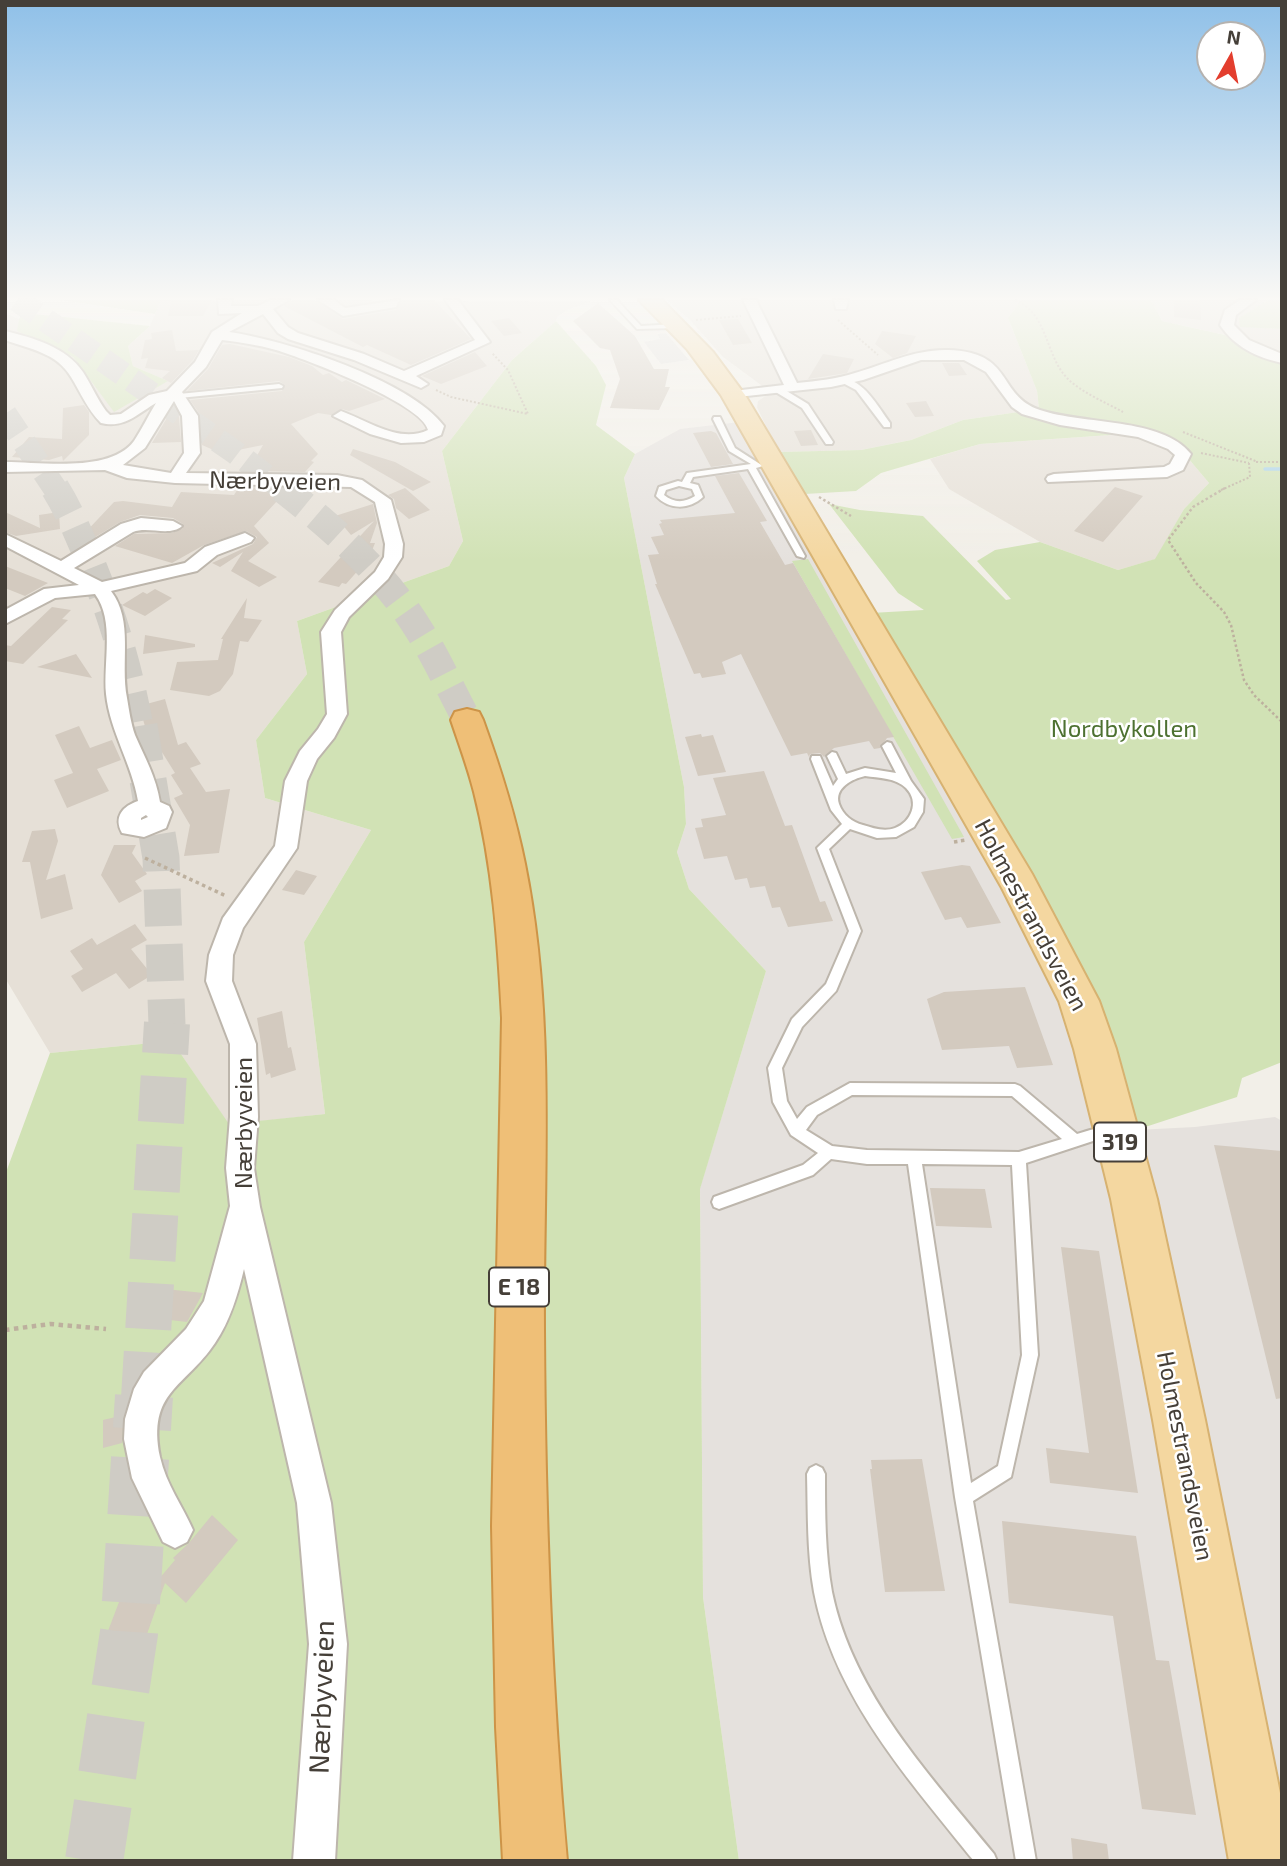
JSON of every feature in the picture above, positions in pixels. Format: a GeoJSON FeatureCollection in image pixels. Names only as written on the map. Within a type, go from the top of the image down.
{"type":"FeatureCollection","features":[{"type":"Feature","properties":{"kind":"highway","name":"E 18"},"geometry":{"type":"LineString","coordinates":[[467,720],[488,774],[508,857],[517,954],[522,1081],[518,1372],[522,1677],[535,1861]]}},
{"type":"Feature","properties":{"kind":"main road","name":"Holmestrandsveien"},"geometry":{"type":"LineString","coordinates":[[728,387],[761,466],[1019,884],[1079,1001],[1134,1199],[1179,1420],[1261,1861]]}},
{"type":"Feature","properties":{"kind":"street"},"geometry":{"type":"LineString","coordinates":[[83,387],[99,414],[106,420],[128,418],[150,398],[175,395]]}},
{"type":"Feature","properties":{"kind":"street"},"geometry":{"type":"LineString","coordinates":[[110,466],[131,454],[162,405],[182,387]]}},
{"type":"Feature","properties":{"kind":"street"},"geometry":{"type":"LineString","coordinates":[[341,416],[406,439],[428,438],[435,432],[436,426],[428,417],[410,403],[379,387]]}},
{"type":"Feature","properties":{"kind":"street"},"geometry":{"type":"LineString","coordinates":[[733,395],[791,387]]}},
{"type":"Feature","properties":{"kind":"street"},"geometry":{"type":"LineString","coordinates":[[1007,387],[1025,410],[1051,418],[1154,437],[1182,451],[1184,458],[1167,472],[1054,479]]}},
{"type":"Feature","properties":{"kind":"street"},"geometry":{"type":"LineString","coordinates":[[175,395],[190,416],[192,453],[175,478]]}},
{"type":"Feature","properties":{"kind":"street","name":"Nærbyveien"},"geometry":{"type":"LineString","coordinates":[[5,467],[110,466],[127,473],[175,478],[356,483],[383,500],[394,544],[393,557],[382,575],[342,614],[331,632],[337,714],[327,733],[308,756],[296,781],[286,848],[232,925],[221,955],[219,981],[243,1044],[244,1117],[240,1168],[245,1207],[315,1516],[328,1644],[314,1861]]}},
{"type":"Feature","properties":{"kind":"street"},"geometry":{"type":"LineString","coordinates":[[61,568],[127,528],[141,523],[173,526]]}},
{"type":"Feature","properties":{"kind":"street"},"geometry":{"type":"LineString","coordinates":[[5,538],[100,588],[111,603],[115,625],[116,694],[124,733],[146,781],[150,806]]}},
{"type":"Feature","properties":{"kind":"street"},"geometry":{"type":"LineString","coordinates":[[5,618],[51,593],[100,588],[191,567],[211,551],[245,538]]}},
{"type":"Feature","properties":{"kind":"street","name":"Nærbyveien"},"geometry":{"type":"LineString","coordinates":[[175,1530],[156,1501],[147,1478],[141,1451],[144,1410],[155,1384],[200,1340],[210,1323],[231,1270],[238,1224],[245,1207]]}},
{"type":"Feature","properties":{"kind":"lane"},"geometry":{"type":"LineString","coordinates":[[175,395],[267,387]]}},
{"type":"Feature","properties":{"kind":"lane"},"geometry":{"type":"LineString","coordinates":[[857,387],[887,425]]}},
{"type":"Feature","properties":{"kind":"lane"},"geometry":{"type":"LineString","coordinates":[[784,388],[805,406],[829,442]]}},
{"type":"Feature","properties":{"kind":"lane"},"geometry":{"type":"LineString","coordinates":[[716,419],[732,449],[761,466],[801,556]]}},
{"type":"Feature","properties":{"kind":"lane"},"geometry":{"type":"LineString","coordinates":[[685,484],[690,475],[761,466]]}},
{"type":"Feature","properties":{"kind":"lane"},"geometry":{"type":"LineString","coordinates":[[883,747],[893,776]]}},
{"type":"Feature","properties":{"kind":"lane"},"geometry":{"type":"LineString","coordinates":[[824,757],[837,787],[839,816],[849,824],[868,832],[890,834],[904,830],[914,822],[920,813],[920,802],[883,747]]}},
{"type":"Feature","properties":{"kind":"lane"},"geometry":{"type":"LineString","coordinates":[[824,757],[837,787]]}},
{"type":"Feature","properties":{"kind":"lane"},"geometry":{"type":"LineString","coordinates":[[837,787],[865,772],[893,776],[906,782]]}},
{"type":"Feature","properties":{"kind":"lane"},"geometry":{"type":"LineString","coordinates":[[849,824],[823,848],[855,932],[831,987],[797,1023],[775,1068],[780,1102],[796,1131],[830,1152],[867,1157],[1019,1159],[1096,1135],[1118,1134]]}},
{"type":"Feature","properties":{"kind":"lane"},"geometry":{"type":"LineString","coordinates":[[796,1131],[811,1111],[850,1089],[1015,1090],[1074,1142]]}},
{"type":"Feature","properties":{"kind":"lane"},"geometry":{"type":"LineString","coordinates":[[719,1202],[808,1170],[830,1152]]}},
{"type":"Feature","properties":{"kind":"lane"},"geometry":{"type":"LineString","coordinates":[[914,1158],[964,1497],[1026,1861]]}},
{"type":"Feature","properties":{"kind":"lane"},"geometry":{"type":"LineString","coordinates":[[964,1497],[1005,1471],[1030,1355],[1019,1159]]}},
{"type":"Feature","properties":{"kind":"lane"},"geometry":{"type":"LineString","coordinates":[[816,1474],[817,1527],[826,1605],[850,1675],[892,1743],[987,1861]]}},
{"type":"Feature","properties":{"kind":"path"},"geometry":{"type":"LineString","coordinates":[[428,387],[451,397],[528,414],[516,387]]}},
{"type":"Feature","properties":{"kind":"path"},"geometry":{"type":"LineString","coordinates":[[1079,387],[1124,413]]}},
{"type":"Feature","properties":{"kind":"path"},"geometry":{"type":"LineString","coordinates":[[1178,430],[1233,450],[1258,463]]}},
{"type":"Feature","properties":{"kind":"path"},"geometry":{"type":"LineString","coordinates":[[1182,451],[1249,463],[1282,462]]}},
{"type":"Feature","properties":{"kind":"path"},"geometry":{"type":"LineString","coordinates":[[1249,463],[1251,477],[1199,499],[1180,519],[1168,540],[1196,583],[1224,612],[1231,625],[1238,663],[1249,688],[1272,715],[1282,722]]}},
{"type":"Feature","properties":{"kind":"path"},"geometry":{"type":"LineString","coordinates":[[145,858],[247,905]]}},
{"type":"Feature","properties":{"kind":"path"},"geometry":{"type":"LineString","coordinates":[[5,1330],[50,1324],[106,1329]]}},
{"type":"Feature","properties":{"kind":"shaded area"},"geometry":{"type":"Polygon","coordinates":[[[5,387],[96,387],[114,411],[156,387],[491,387],[442,451],[463,541],[449,566],[297,621],[307,674],[256,740],[265,798],[371,830],[304,942],[325,1114],[229,1125],[172,1041],[50,1053],[5,978],[5,387]]]}},
{"type":"Feature","properties":{"kind":"shaded area"},"geometry":{"type":"Polygon","coordinates":[[[762,387],[1035,387],[1039,409],[963,420],[911,440],[861,450],[778,452],[757,407],[758,401],[767,395],[762,387]]]}},
{"type":"Feature","properties":{"kind":"shaded area"},"geometry":{"type":"Polygon","coordinates":[[[748,421],[1136,1130],[1195,1127],[1275,1117],[1282,1121],[1282,1861],[739,1861],[703,1597],[700,1188],[766,971],[689,889],[677,852],[686,824],[684,787],[624,478],[635,454],[680,429],[748,421]]]}},
{"type":"Feature","properties":{"kind":"shaded area"},"geometry":{"type":"Polygon","coordinates":[[[1140,433],[1182,451],[1209,483],[1184,509],[1156,559],[1118,570],[1040,542],[949,489],[930,459],[980,444],[1140,433]]]}},
{"type":"Feature","properties":{"kind":"green space"},"geometry":{"type":"Polygon","coordinates":[[[95,387],[157,387],[114,412],[95,387]]]}},
{"type":"Feature","properties":{"kind":"green space"},"geometry":{"type":"Polygon","coordinates":[[[491,387],[605,387],[596,425],[635,454],[624,478],[684,787],[686,824],[677,852],[689,889],[766,971],[700,1189],[703,1597],[739,1861],[5,1861],[5,1175],[50,1053],[172,1041],[229,1124],[325,1114],[304,942],[371,830],[265,798],[256,740],[307,674],[297,621],[449,566],[463,541],[442,451],[491,387]]]}},
{"type":"Feature","properties":{"kind":"green space","name":"Nordbykollen"},"geometry":{"type":"Polygon","coordinates":[[[1035,387],[1282,387],[1282,1062],[1242,1078],[1237,1097],[1136,1130],[871,613],[924,610],[898,593],[829,504],[923,516],[1006,600],[1011,599],[977,561],[995,550],[1040,542],[1118,570],[1155,559],[1184,509],[1209,483],[1182,451],[1140,433],[980,444],[881,473],[856,491],[805,494],[778,452],[861,450],[911,440],[963,420],[1039,409],[1035,387]]]}},
{"type":"Feature","properties":{"kind":"green space"},"geometry":{"type":"Polygon","coordinates":[[[808,559],[964,837],[952,839],[792,561],[808,559]]]}},
{"type":"Feature","properties":{"kind":"building"},"geometry":{"type":"Polygon","coordinates":[[[191,387],[223,387],[187,391],[191,387]]]}},
{"type":"Feature","properties":{"kind":"building"},"geometry":{"type":"Polygon","coordinates":[[[284,387],[361,387],[385,399],[349,411],[342,409],[331,415],[318,413],[291,424],[318,454],[305,472],[256,471],[250,468],[263,445],[233,451],[230,445],[218,452],[202,445],[201,416],[190,400],[282,391],[284,387]]]}},
{"type":"Feature","properties":{"kind":"building"},"geometry":{"type":"Polygon","coordinates":[[[617,387],[670,387],[659,410],[610,408],[617,387]]]}},
{"type":"Feature","properties":{"kind":"building"},"geometry":{"type":"Polygon","coordinates":[[[926,401],[934,416],[915,417],[906,403],[926,401]]]}},
{"type":"Feature","properties":{"kind":"building"},"geometry":{"type":"Polygon","coordinates":[[[84,405],[89,412],[89,435],[63,461],[62,456],[49,460],[12,457],[29,437],[62,439],[63,408],[84,405]]]}},
{"type":"Feature","properties":{"kind":"building"},"geometry":{"type":"Polygon","coordinates":[[[174,406],[179,417],[181,442],[152,443],[174,406]]]}},
{"type":"Feature","properties":{"kind":"building"},"geometry":{"type":"Polygon","coordinates":[[[811,430],[818,445],[801,446],[794,431],[811,430]]]}},
{"type":"Feature","properties":{"kind":"building"},"geometry":{"type":"Polygon","coordinates":[[[693,433],[716,433],[733,464],[711,467],[693,433]]]}},
{"type":"Feature","properties":{"kind":"building"},"geometry":{"type":"Polygon","coordinates":[[[353,449],[395,462],[431,482],[413,491],[350,455],[353,449]]]}},
{"type":"Feature","properties":{"kind":"building"},"geometry":{"type":"Polygon","coordinates":[[[739,473],[767,521],[760,522],[785,565],[793,563],[894,737],[887,738],[880,748],[874,749],[869,741],[834,748],[824,757],[820,753],[810,754],[809,757],[807,753],[791,756],[741,654],[722,662],[726,674],[702,678],[700,673],[694,674],[655,584],[648,555],[659,554],[651,537],[664,535],[660,520],[735,513],[715,476],[739,473]]]}},
{"type":"Feature","properties":{"kind":"building"},"geometry":{"type":"Polygon","coordinates":[[[239,487],[289,488],[254,526],[269,543],[248,561],[277,577],[259,587],[231,571],[243,552],[220,567],[212,563],[253,544],[257,537],[246,531],[204,545],[172,563],[115,546],[134,534],[172,533],[183,528],[183,524],[173,518],[140,515],[120,522],[92,539],[82,536],[114,502],[172,507],[181,492],[234,495],[239,487]]]}},
{"type":"Feature","properties":{"kind":"building"},"geometry":{"type":"Polygon","coordinates":[[[1115,487],[1143,496],[1103,542],[1074,531],[1115,487]]]}},
{"type":"Feature","properties":{"kind":"building"},"geometry":{"type":"Polygon","coordinates":[[[405,488],[430,510],[409,519],[396,508],[394,499],[388,495],[405,488]]]}},
{"type":"Feature","properties":{"kind":"building"},"geometry":{"type":"Polygon","coordinates":[[[373,504],[377,523],[370,543],[375,543],[369,558],[346,584],[342,583],[339,587],[318,582],[374,521],[351,535],[335,516],[373,504]]]}},
{"type":"Feature","properties":{"kind":"building"},"geometry":{"type":"Polygon","coordinates":[[[5,512],[40,528],[39,515],[59,512],[60,529],[16,536],[5,532],[5,512]]]}},
{"type":"Feature","properties":{"kind":"building"},"geometry":{"type":"Polygon","coordinates":[[[5,566],[48,583],[25,596],[5,588],[5,566]]]}},
{"type":"Feature","properties":{"kind":"building"},"geometry":{"type":"Polygon","coordinates":[[[155,589],[172,598],[145,616],[122,605],[143,592],[147,594],[155,589]]]}},
{"type":"Feature","properties":{"kind":"building"},"geometry":{"type":"Polygon","coordinates":[[[247,598],[244,618],[262,620],[248,642],[240,641],[233,674],[220,691],[209,696],[170,690],[177,662],[218,660],[221,639],[247,598]]]}},
{"type":"Feature","properties":{"kind":"building"},"geometry":{"type":"Polygon","coordinates":[[[52,607],[71,610],[62,619],[68,620],[23,664],[5,661],[5,645],[11,646],[52,607]]]}},
{"type":"Feature","properties":{"kind":"building"},"geometry":{"type":"Polygon","coordinates":[[[145,635],[195,644],[195,647],[143,654],[145,635]]]}},
{"type":"Feature","properties":{"kind":"building"},"geometry":{"type":"Polygon","coordinates":[[[76,654],[92,678],[37,667],[76,654]]]}},
{"type":"Feature","properties":{"kind":"building"},"geometry":{"type":"Polygon","coordinates":[[[165,699],[178,745],[186,742],[201,764],[190,768],[206,792],[230,789],[219,853],[184,856],[190,825],[174,798],[183,794],[171,775],[175,773],[150,733],[147,733],[139,706],[165,699]]]}},
{"type":"Feature","properties":{"kind":"building"},"geometry":{"type":"Polygon","coordinates":[[[79,726],[90,748],[112,740],[121,760],[97,769],[109,791],[67,808],[54,780],[73,773],[55,735],[79,726]]]}},
{"type":"Feature","properties":{"kind":"building"},"geometry":{"type":"Polygon","coordinates":[[[701,734],[702,737],[713,735],[726,772],[698,776],[685,737],[701,734]]]}},
{"type":"Feature","properties":{"kind":"building"},"geometry":{"type":"Polygon","coordinates":[[[764,771],[785,826],[792,825],[820,902],[825,901],[833,921],[788,927],[780,907],[772,908],[765,886],[750,888],[747,878],[735,880],[727,856],[704,859],[695,828],[703,827],[701,819],[726,815],[713,778],[764,771]]]}},
{"type":"Feature","properties":{"kind":"building"},"geometry":{"type":"Polygon","coordinates":[[[55,829],[58,841],[46,880],[65,874],[73,909],[41,919],[30,862],[22,862],[32,831],[55,829]]]}},
{"type":"Feature","properties":{"kind":"building"},"geometry":{"type":"Polygon","coordinates":[[[114,845],[136,845],[132,853],[147,874],[135,881],[142,891],[119,903],[101,875],[114,845]]]}},
{"type":"Feature","properties":{"kind":"building"},"geometry":{"type":"Polygon","coordinates":[[[970,866],[1001,923],[967,928],[961,917],[945,920],[921,872],[970,866]]]}},
{"type":"Feature","properties":{"kind":"building"},"geometry":{"type":"Polygon","coordinates":[[[296,870],[317,876],[304,895],[282,890],[296,870]]]}},
{"type":"Feature","properties":{"kind":"building"},"geometry":{"type":"Polygon","coordinates":[[[135,924],[147,940],[131,949],[152,975],[129,989],[116,973],[82,992],[71,976],[83,969],[70,951],[92,938],[97,945],[135,924]]]}},
{"type":"Feature","properties":{"kind":"building"},"geometry":{"type":"Polygon","coordinates":[[[1025,987],[1053,1065],[1017,1068],[1009,1046],[942,1050],[927,999],[944,992],[1025,987]]]}},
{"type":"Feature","properties":{"kind":"building"},"geometry":{"type":"Polygon","coordinates":[[[282,1011],[288,1048],[291,1047],[296,1070],[271,1078],[270,1073],[266,1075],[257,1018],[282,1011]]]}},
{"type":"Feature","properties":{"kind":"building"},"geometry":{"type":"Polygon","coordinates":[[[1214,1145],[1282,1151],[1282,1398],[1276,1399],[1214,1145]]]}},
{"type":"Feature","properties":{"kind":"building"},"geometry":{"type":"Polygon","coordinates":[[[930,1188],[985,1189],[992,1228],[936,1226],[930,1188]]]}},
{"type":"Feature","properties":{"kind":"building"},"geometry":{"type":"Polygon","coordinates":[[[1061,1247],[1099,1251],[1138,1493],[1050,1483],[1046,1448],[1089,1453],[1061,1247]]]}},
{"type":"Feature","properties":{"kind":"building"},"geometry":{"type":"Polygon","coordinates":[[[137,1286],[203,1293],[187,1322],[153,1318],[156,1311],[128,1302],[137,1286]]]}},
{"type":"Feature","properties":{"kind":"building"},"geometry":{"type":"Polygon","coordinates":[[[124,1415],[122,1443],[103,1448],[103,1420],[124,1415]]]}},
{"type":"Feature","properties":{"kind":"building"},"geometry":{"type":"Polygon","coordinates":[[[922,1459],[945,1591],[885,1592],[871,1460],[922,1459]]]}},
{"type":"Feature","properties":{"kind":"building"},"geometry":{"type":"Polygon","coordinates":[[[212,1515],[238,1540],[186,1603],[165,1583],[141,1651],[103,1644],[124,1589],[147,1593],[175,1560],[173,1558],[212,1515]]]}},
{"type":"Feature","properties":{"kind":"building"},"geometry":{"type":"Polygon","coordinates":[[[1002,1521],[1136,1536],[1156,1660],[1169,1661],[1196,1815],[1142,1809],[1113,1616],[1009,1603],[1002,1521]]]}},
{"type":"Feature","properties":{"kind":"building"},"geometry":{"type":"Polygon","coordinates":[[[1071,1838],[1107,1844],[1109,1861],[1073,1861],[1071,1838]]]}},
{"type":"Feature","properties":{"kind":"waterway"},"geometry":{"type":"LineString","coordinates":[[1265,469],[1282,469]]}},
{"type":"Feature","properties":{"kind":"tunnel"},"geometry":{"type":"LineString","coordinates":[[142,387],[284,490]]}},
{"type":"Feature","properties":{"kind":"tunnel"},"geometry":{"type":"LineString","coordinates":[[5,414],[56,490]]}},
{"type":"Feature","properties":{"kind":"tunnel"},"geometry":{"type":"LineString","coordinates":[[55,488],[93,569],[109,613],[139,727]]}},
{"type":"Feature","properties":{"kind":"tunnel"},"geometry":{"type":"LineString","coordinates":[[282,488],[339,536],[390,590],[426,641],[467,720]]}},
{"type":"Feature","properties":{"kind":"tunnel"},"geometry":{"type":"LineString","coordinates":[[139,726],[161,858],[167,1024]]}},
{"type":"Feature","properties":{"kind":"tunnel"},"geometry":{"type":"LineString","coordinates":[[144,1398],[167,1024]]}},
{"type":"Feature","properties":{"kind":"tunnel"},"geometry":{"type":"LineString","coordinates":[[94,1861],[129,1633],[144,1396]]}}]}
